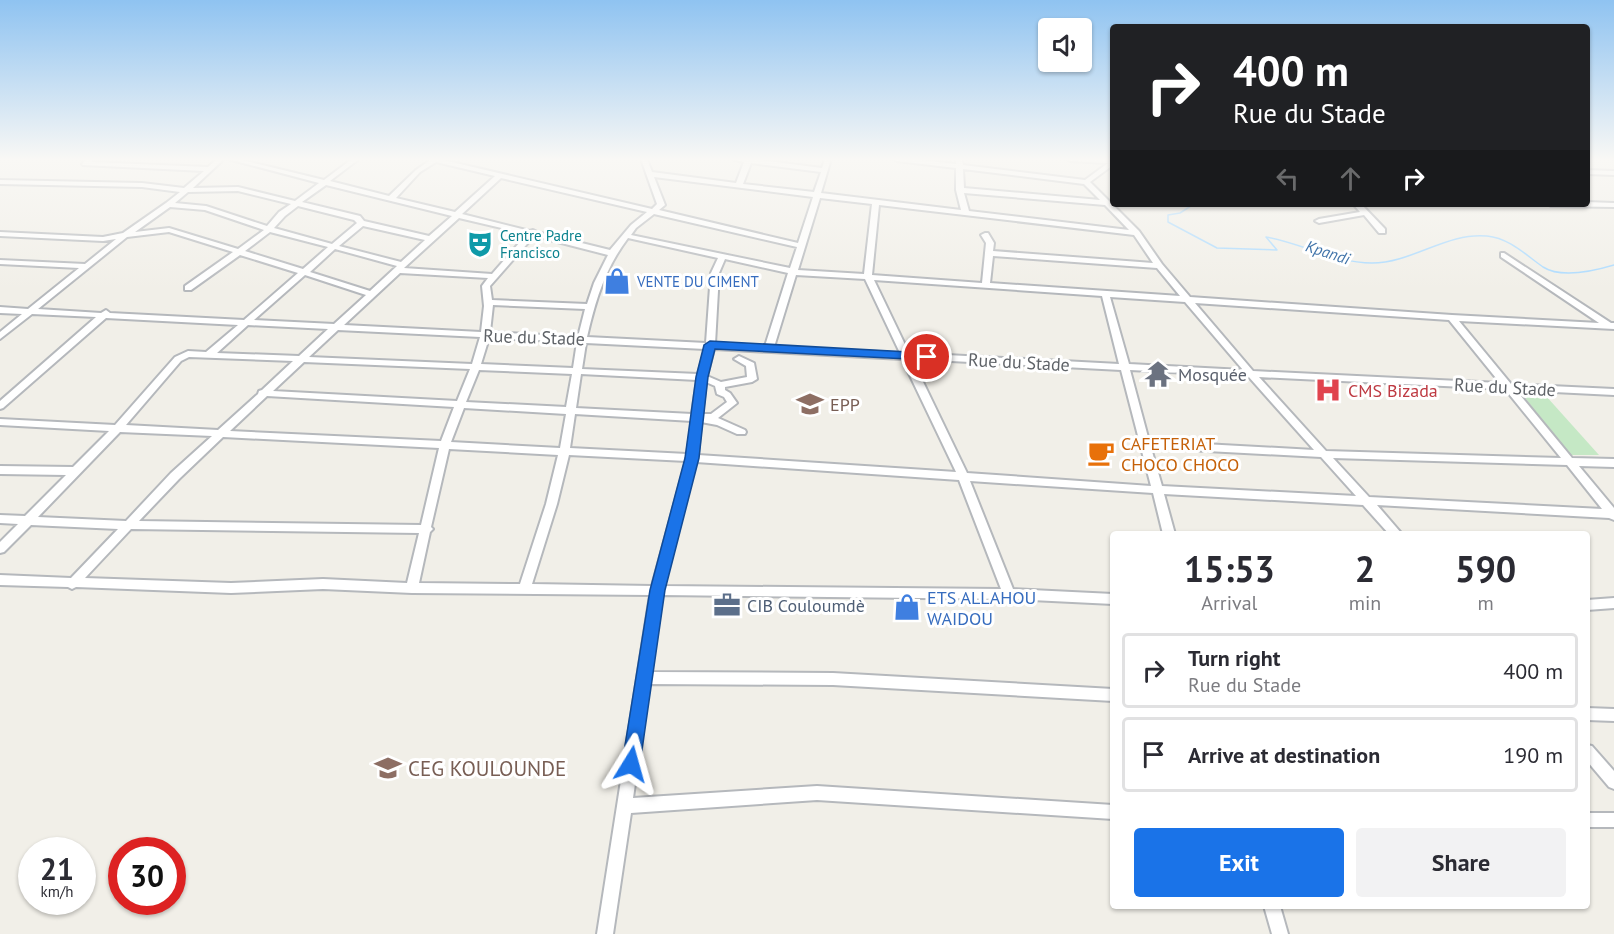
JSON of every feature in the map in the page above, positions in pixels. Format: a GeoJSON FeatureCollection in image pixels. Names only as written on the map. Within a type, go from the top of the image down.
{"type":"FeatureCollection","features":[{"type":"Feature","properties":{"kind":"street"},"geometry":{"type":"LineString","coordinates":[[0,234],[103,239],[125,235],[141,228],[172,203]]}},
{"type":"Feature","properties":{"kind":"street"},"geometry":{"type":"LineString","coordinates":[[188,288],[269,229],[296,203]]}},
{"type":"Feature","properties":{"kind":"street"},"geometry":{"type":"LineString","coordinates":[[299,203],[357,218],[361,222],[432,238]]}},
{"type":"Feature","properties":{"kind":"street"},"geometry":{"type":"LineString","coordinates":[[410,203],[611,252]]}},
{"type":"Feature","properties":{"kind":"street"},"geometry":{"type":"LineString","coordinates":[[72,584],[175,476],[223,434],[262,393],[471,203]]}},
{"type":"Feature","properties":{"kind":"street"},"geometry":{"type":"LineString","coordinates":[[614,203],[801,246]]}},
{"type":"Feature","properties":{"kind":"street"},"geometry":{"type":"LineString","coordinates":[[525,589],[564,453],[575,373],[591,307],[611,252],[651,211],[661,205],[660,203]]}},
{"type":"Feature","properties":{"kind":"street"},"geometry":{"type":"LineString","coordinates":[[769,348],[795,272],[815,203]]}},
{"type":"Feature","properties":{"kind":"street"},"geometry":{"type":"LineString","coordinates":[[873,203],[1136,233]]}},
{"type":"Feature","properties":{"kind":"street"},"geometry":{"type":"LineString","coordinates":[[876,203],[868,277],[963,477],[1009,594]]}},
{"type":"Feature","properties":{"kind":"street"},"geometry":{"type":"LineString","coordinates":[[963,203],[966,214]]}},
{"type":"Feature","properties":{"kind":"street"},"geometry":{"type":"LineString","coordinates":[[1101,203],[1106,203],[1136,233],[1159,266],[1251,375],[1393,531]]}},
{"type":"Feature","properties":{"kind":"street"},"geometry":{"type":"LineString","coordinates":[[1590,204],[1614,205]]}},
{"type":"Feature","properties":{"kind":"street"},"geometry":{"type":"LineString","coordinates":[[169,205],[207,208],[269,229],[334,245],[399,268],[492,276]]}},
{"type":"Feature","properties":{"kind":"street"},"geometry":{"type":"LineString","coordinates":[[1360,207],[1382,231]]}},
{"type":"Feature","properties":{"kind":"street"},"geometry":{"type":"LineString","coordinates":[[1319,220],[1365,213]]}},
{"type":"Feature","properties":{"kind":"street"},"geometry":{"type":"LineString","coordinates":[[207,356],[361,222]]}},
{"type":"Feature","properties":{"kind":"street"},"geometry":{"type":"LineString","coordinates":[[141,228],[177,232],[237,253],[303,271],[372,294]]}},
{"type":"Feature","properties":{"kind":"street"},"geometry":{"type":"LineString","coordinates":[[412,588],[444,447],[474,369],[484,335],[490,302],[486,286],[492,276],[533,232]]}},
{"type":"Feature","properties":{"kind":"street"},"geometry":{"type":"LineString","coordinates":[[0,336],[125,235]]}},
{"type":"Feature","properties":{"kind":"street"},"geometry":{"type":"LineString","coordinates":[[985,235],[989,240],[986,285]]}},
{"type":"Feature","properties":{"kind":"street"},"geometry":{"type":"LineString","coordinates":[[627,236],[795,272],[1612,328]]}},
{"type":"Feature","properties":{"kind":"street"},"geometry":{"type":"LineString","coordinates":[[989,253],[1159,266]]}},
{"type":"Feature","properties":{"kind":"street"},"geometry":{"type":"LineString","coordinates":[[1504,255],[1612,328]]}},
{"type":"Feature","properties":{"kind":"street"},"geometry":{"type":"LineString","coordinates":[[605,934],[657,590],[692,458],[702,377],[710,345],[715,273],[723,256]]}},
{"type":"Feature","properties":{"kind":"street"},"geometry":{"type":"LineString","coordinates":[[0,262],[87,266]]}},
{"type":"Feature","properties":{"kind":"street"},"geometry":{"type":"LineString","coordinates":[[1106,293],[1123,368],[1160,490],[1168,531]]}},
{"type":"Feature","properties":{"kind":"street"},"geometry":{"type":"LineString","coordinates":[[490,302],[591,307]]}},
{"type":"Feature","properties":{"kind":"street","name":"Rue du Stade"},"geometry":{"type":"LineString","coordinates":[[0,310],[106,313],[484,335],[582,338],[1251,375],[1614,392]]}},
{"type":"Feature","properties":{"kind":"street"},"geometry":{"type":"LineString","coordinates":[[0,405],[106,313]]}},
{"type":"Feature","properties":{"kind":"street"},"geometry":{"type":"LineString","coordinates":[[1452,318],[1614,515]]}},
{"type":"Feature","properties":{"kind":"street"},"geometry":{"type":"LineString","coordinates":[[0,549],[118,428],[178,359],[188,354],[474,369],[702,377],[720,385],[752,378],[751,365],[739,359]]}},
{"type":"Feature","properties":{"kind":"street"},"geometry":{"type":"LineString","coordinates":[[262,393],[697,418],[713,417],[732,403],[727,395],[720,392],[720,385]]}},
{"type":"Feature","properties":{"kind":"street"},"geometry":{"type":"LineString","coordinates":[[697,418],[727,425],[741,432]]}},
{"type":"Feature","properties":{"kind":"street"},"geometry":{"type":"LineString","coordinates":[[0,422],[444,447],[692,458],[1160,490],[1614,515]]}},
{"type":"Feature","properties":{"kind":"street"},"geometry":{"type":"LineString","coordinates":[[1146,444],[1323,454],[1614,463]]}},
{"type":"Feature","properties":{"kind":"street"},"geometry":{"type":"LineString","coordinates":[[0,470],[76,471]]}},
{"type":"Feature","properties":{"kind":"street"},"geometry":{"type":"LineString","coordinates":[[0,519],[130,525],[427,529]]}},
{"type":"Feature","properties":{"kind":"street"},"geometry":{"type":"LineString","coordinates":[[0,580],[231,588],[323,584],[412,588],[1009,594],[1110,599]]}},
{"type":"Feature","properties":{"kind":"street"},"geometry":{"type":"LineString","coordinates":[[1590,605],[1614,603]]}},
{"type":"Feature","properties":{"kind":"street"},"geometry":{"type":"LineString","coordinates":[[644,678],[833,679],[1110,695]]}},
{"type":"Feature","properties":{"kind":"street"},"geometry":{"type":"LineString","coordinates":[[1590,714],[1614,716]]}},
{"type":"Feature","properties":{"kind":"street"},"geometry":{"type":"LineString","coordinates":[[1590,754],[1614,782]]}},
{"type":"Feature","properties":{"kind":"street"},"geometry":{"type":"LineString","coordinates":[[625,806],[817,793],[1110,812]]}},
{"type":"Feature","properties":{"kind":"street"},"geometry":{"type":"LineString","coordinates":[[1590,820],[1614,820]]}},
{"type":"Feature","properties":{"kind":"street"},"geometry":{"type":"LineString","coordinates":[[1273,909],[1280,934]]}},
{"type":"Feature","properties":{"kind":"green space"},"geometry":{"type":"Polygon","coordinates":[[[1523,395],[1546,396],[1599,455],[1568,455],[1523,395]]]}},
{"type":"Feature","properties":{"kind":"waterway","name":"Kpandi"},"geometry":{"type":"LineString","coordinates":[[1189,207],[1180,213],[1168,215],[1168,222],[1217,248],[1277,250],[1266,237],[1345,260],[1372,263],[1387,262],[1458,239],[1487,236],[1503,240],[1524,252],[1543,267],[1559,273],[1588,271],[1614,265]]}},
{"type":"Feature","properties":{"kind":"place","name":"Centre Padre Francisco"},"geometry":{"type":"Point","coordinates":[480,244]}},
{"type":"Feature","properties":{"kind":"place","name":"VENTE DU CIMENT"},"geometry":{"type":"Point","coordinates":[617,281]}},
{"type":"Feature","properties":{"kind":"place","name":"Mosquée"},"geometry":{"type":"Point","coordinates":[1158,374]}},
{"type":"Feature","properties":{"kind":"place","name":"CMS Bizada"},"geometry":{"type":"Point","coordinates":[1328,390]}},
{"type":"Feature","properties":{"kind":"place","name":"EPP"},"geometry":{"type":"Point","coordinates":[810,404]}},
{"type":"Feature","properties":{"kind":"place","name":"CAFETERIAT CHOCO CHOCO"},"geometry":{"type":"Point","coordinates":[1101,453]}},
{"type":"Feature","properties":{"kind":"place","name":"CIB Couloumdè"},"geometry":{"type":"Point","coordinates":[727,605]}},
{"type":"Feature","properties":{"kind":"place","name":"ETS ALLAHOU WAIDOU"},"geometry":{"type":"Point","coordinates":[907,607]}},
{"type":"Feature","properties":{"kind":"place","name":"CEG KOULOUNDE"},"geometry":{"type":"Point","coordinates":[388,768]}},
{"type":"Feature","properties":{"kind":"route"},"geometry":{"type":"LineString","coordinates":[[631,764],[657,590],[692,458],[702,377],[710,345],[927,357]]}}]}
